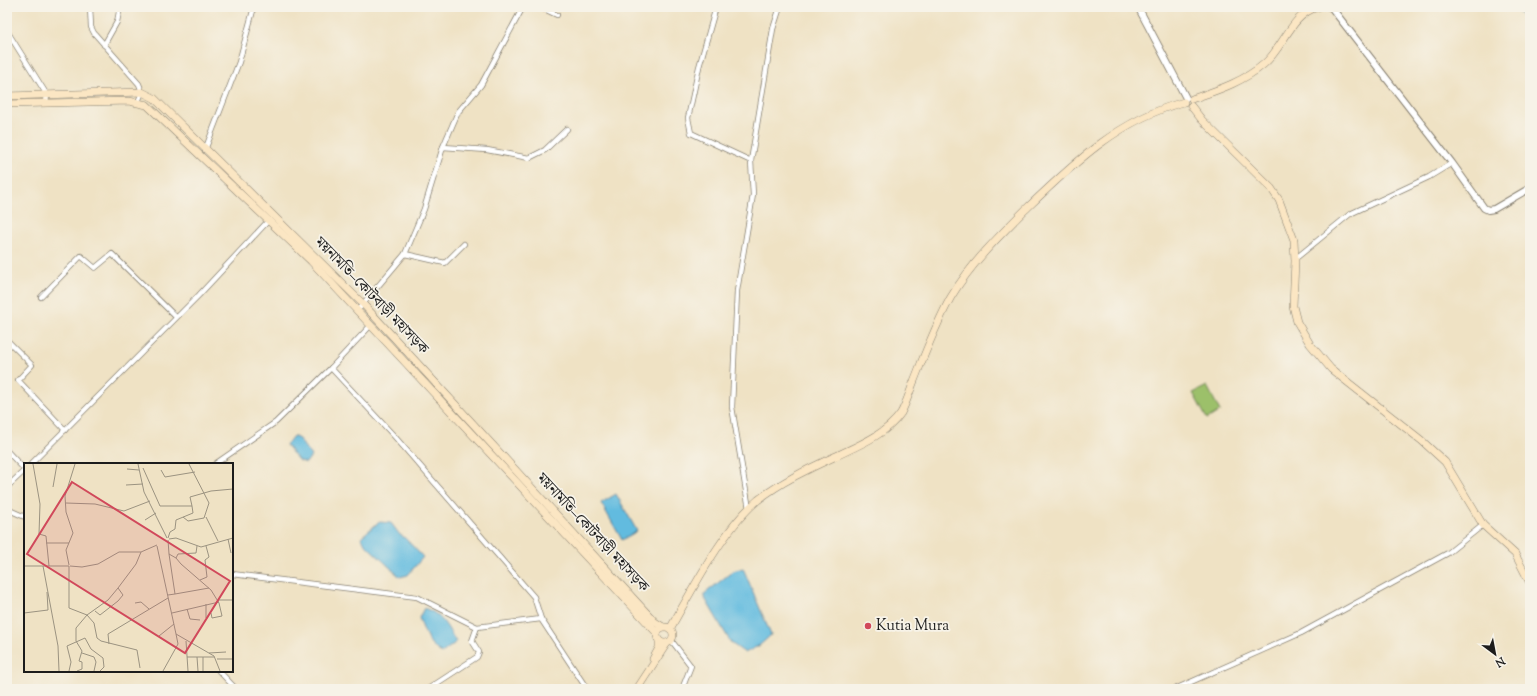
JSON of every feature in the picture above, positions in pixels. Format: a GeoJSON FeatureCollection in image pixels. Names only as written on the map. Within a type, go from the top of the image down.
{"type":"FeatureCollection","features":[{"type":"Feature","properties":{"kind":"main road"},"geometry":{"type":"LineString","coordinates":[[657,634],[666,628],[729,532],[749,509],[769,492],[792,478],[874,436],[901,413],[938,323],[951,296],[997,238],[1047,190],[1097,144],[1121,129],[1168,106],[1188,101],[1234,84],[1257,70],[1266,62],[1298,19],[1307,11],[1318,7]]}},
{"type":"Feature","properties":{"kind":"main road","name":"ময়নামতি–কোটবাড়ী মহাসড়ক"},"geometry":{"type":"LineString","coordinates":[[142,92],[154,98],[205,150],[274,214],[363,304],[476,433],[657,634],[659,641]]}},
{"type":"Feature","properties":{"kind":"main road"},"geometry":{"type":"LineString","coordinates":[[7,104],[47,99],[142,92]]}},
{"type":"Feature","properties":{"kind":"main road"},"geometry":{"type":"LineString","coordinates":[[7,96],[138,102]]}},
{"type":"Feature","properties":{"kind":"main road"},"geometry":{"type":"LineString","coordinates":[[1188,101],[1202,120],[1271,188],[1279,200],[1294,240],[1295,259],[1293,306],[1297,322],[1310,344],[1331,370],[1421,440],[1445,462],[1483,525],[1515,554],[1530,583]]}},
{"type":"Feature","properties":{"kind":"main road","name":"ময়নামতি–কোটবাড়ী মহাসড়ক"},"geometry":{"type":"LineString","coordinates":[[138,102],[147,105],[154,111],[269,220],[476,433],[655,622],[666,628]]}},
{"type":"Feature","properties":{"kind":"main road"},"geometry":{"type":"LineString","coordinates":[[637,689],[669,642],[673,633],[666,628]]}},
{"type":"Feature","properties":{"kind":"main road"},"geometry":{"type":"LineString","coordinates":[[634,689],[656,653],[659,641],[669,642]]}},
{"type":"Feature","properties":{"kind":"street"},"geometry":{"type":"LineString","coordinates":[[90,7],[91,27],[94,33],[139,84],[142,92],[138,102]]}},
{"type":"Feature","properties":{"kind":"street"},"geometry":{"type":"LineString","coordinates":[[104,45],[117,22],[120,7]]}},
{"type":"Feature","properties":{"kind":"street"},"geometry":{"type":"LineString","coordinates":[[205,150],[239,62],[254,7]]}},
{"type":"Feature","properties":{"kind":"street"},"geometry":{"type":"LineString","coordinates":[[357,310],[405,254],[424,209],[443,147],[458,112],[481,86],[523,7]]}},
{"type":"Feature","properties":{"kind":"street"},"geometry":{"type":"LineString","coordinates":[[540,7],[557,15]]}},
{"type":"Feature","properties":{"kind":"street"},"geometry":{"type":"LineString","coordinates":[[716,7],[699,67],[688,118],[691,133],[751,161]]}},
{"type":"Feature","properties":{"kind":"street"},"geometry":{"type":"LineString","coordinates":[[749,509],[732,407],[737,291],[753,195],[751,161],[773,29],[780,7]]}},
{"type":"Feature","properties":{"kind":"street"},"geometry":{"type":"LineString","coordinates":[[1138,7],[1188,101]]}},
{"type":"Feature","properties":{"kind":"street"},"geometry":{"type":"LineString","coordinates":[[1330,7],[1452,162],[1484,208],[1488,210],[1530,188]]}},
{"type":"Feature","properties":{"kind":"street"},"geometry":{"type":"LineString","coordinates":[[7,31],[47,99]]}},
{"type":"Feature","properties":{"kind":"street"},"geometry":{"type":"LineString","coordinates":[[443,147],[487,150],[529,158],[545,150],[567,129]]}},
{"type":"Feature","properties":{"kind":"street"},"geometry":{"type":"LineString","coordinates":[[1295,259],[1350,214],[1429,177],[1452,162]]}},
{"type":"Feature","properties":{"kind":"street"},"geometry":{"type":"LineString","coordinates":[[32,463],[269,220]]}},
{"type":"Feature","properties":{"kind":"street"},"geometry":{"type":"LineString","coordinates":[[405,254],[445,262],[464,244]]}},
{"type":"Feature","properties":{"kind":"street"},"geometry":{"type":"LineString","coordinates":[[41,297],[81,256],[95,268],[112,254],[176,317]]}},
{"type":"Feature","properties":{"kind":"street"},"geometry":{"type":"LineString","coordinates":[[216,463],[276,422],[371,325]]}},
{"type":"Feature","properties":{"kind":"street"},"geometry":{"type":"LineString","coordinates":[[7,340],[32,365],[18,380],[65,430]]}},
{"type":"Feature","properties":{"kind":"street"},"geometry":{"type":"LineString","coordinates":[[330,368],[395,437],[534,597],[541,619],[586,689]]}},
{"type":"Feature","properties":{"kind":"street"},"geometry":{"type":"LineString","coordinates":[[7,451],[24,469]]}},
{"type":"Feature","properties":{"kind":"street"},"geometry":{"type":"LineString","coordinates":[[7,487],[24,471]]}},
{"type":"Feature","properties":{"kind":"street"},"geometry":{"type":"LineString","coordinates":[[7,509],[24,517]]}},
{"type":"Feature","properties":{"kind":"street"},"geometry":{"type":"LineString","coordinates":[[1175,689],[1301,633],[1448,553],[1483,525]]}},
{"type":"Feature","properties":{"kind":"street"},"geometry":{"type":"LineString","coordinates":[[233,574],[417,597],[477,627],[541,619]]}},
{"type":"Feature","properties":{"kind":"street"},"geometry":{"type":"LineString","coordinates":[[428,689],[477,657],[479,652],[472,641],[477,627]]}},
{"type":"Feature","properties":{"kind":"street"},"geometry":{"type":"LineString","coordinates":[[669,642],[691,666],[682,689]]}},
{"type":"Feature","properties":{"kind":"street"},"geometry":{"type":"LineString","coordinates":[[220,672],[236,689]]}},
{"type":"Feature","properties":{"kind":"green space"},"geometry":{"type":"Polygon","coordinates":[[[1207,386],[1220,411],[1207,419],[1193,393],[1207,386]]]}},
{"type":"Feature","properties":{"kind":"water"},"geometry":{"type":"Polygon","coordinates":[[[1515,7],[1525,7],[1525,10],[1530,11],[1530,19],[1526,21],[1515,7]]]}},
{"type":"Feature","properties":{"kind":"water"},"geometry":{"type":"Polygon","coordinates":[[[293,436],[299,439],[311,456],[306,463],[298,460],[286,445],[293,436]]]}},
{"type":"Feature","properties":{"kind":"water"},"geometry":{"type":"Polygon","coordinates":[[[616,494],[637,531],[622,540],[601,503],[616,494]]]}},
{"type":"Feature","properties":{"kind":"water"},"geometry":{"type":"Polygon","coordinates":[[[379,522],[391,523],[400,535],[404,537],[423,557],[408,575],[400,577],[366,545],[361,537],[379,522]]]}},
{"type":"Feature","properties":{"kind":"water"},"geometry":{"type":"Polygon","coordinates":[[[743,568],[771,635],[760,645],[745,653],[731,643],[703,595],[733,571],[743,568]]]}},
{"type":"Feature","properties":{"kind":"water"},"geometry":{"type":"Polygon","coordinates":[[[424,608],[440,617],[456,642],[442,653],[430,643],[419,618],[424,608]]]}},
{"type":"Feature","properties":{"kind":"place","name":"Kutia Mura"},"geometry":{"type":"Point","coordinates":[868,626]}}]}
